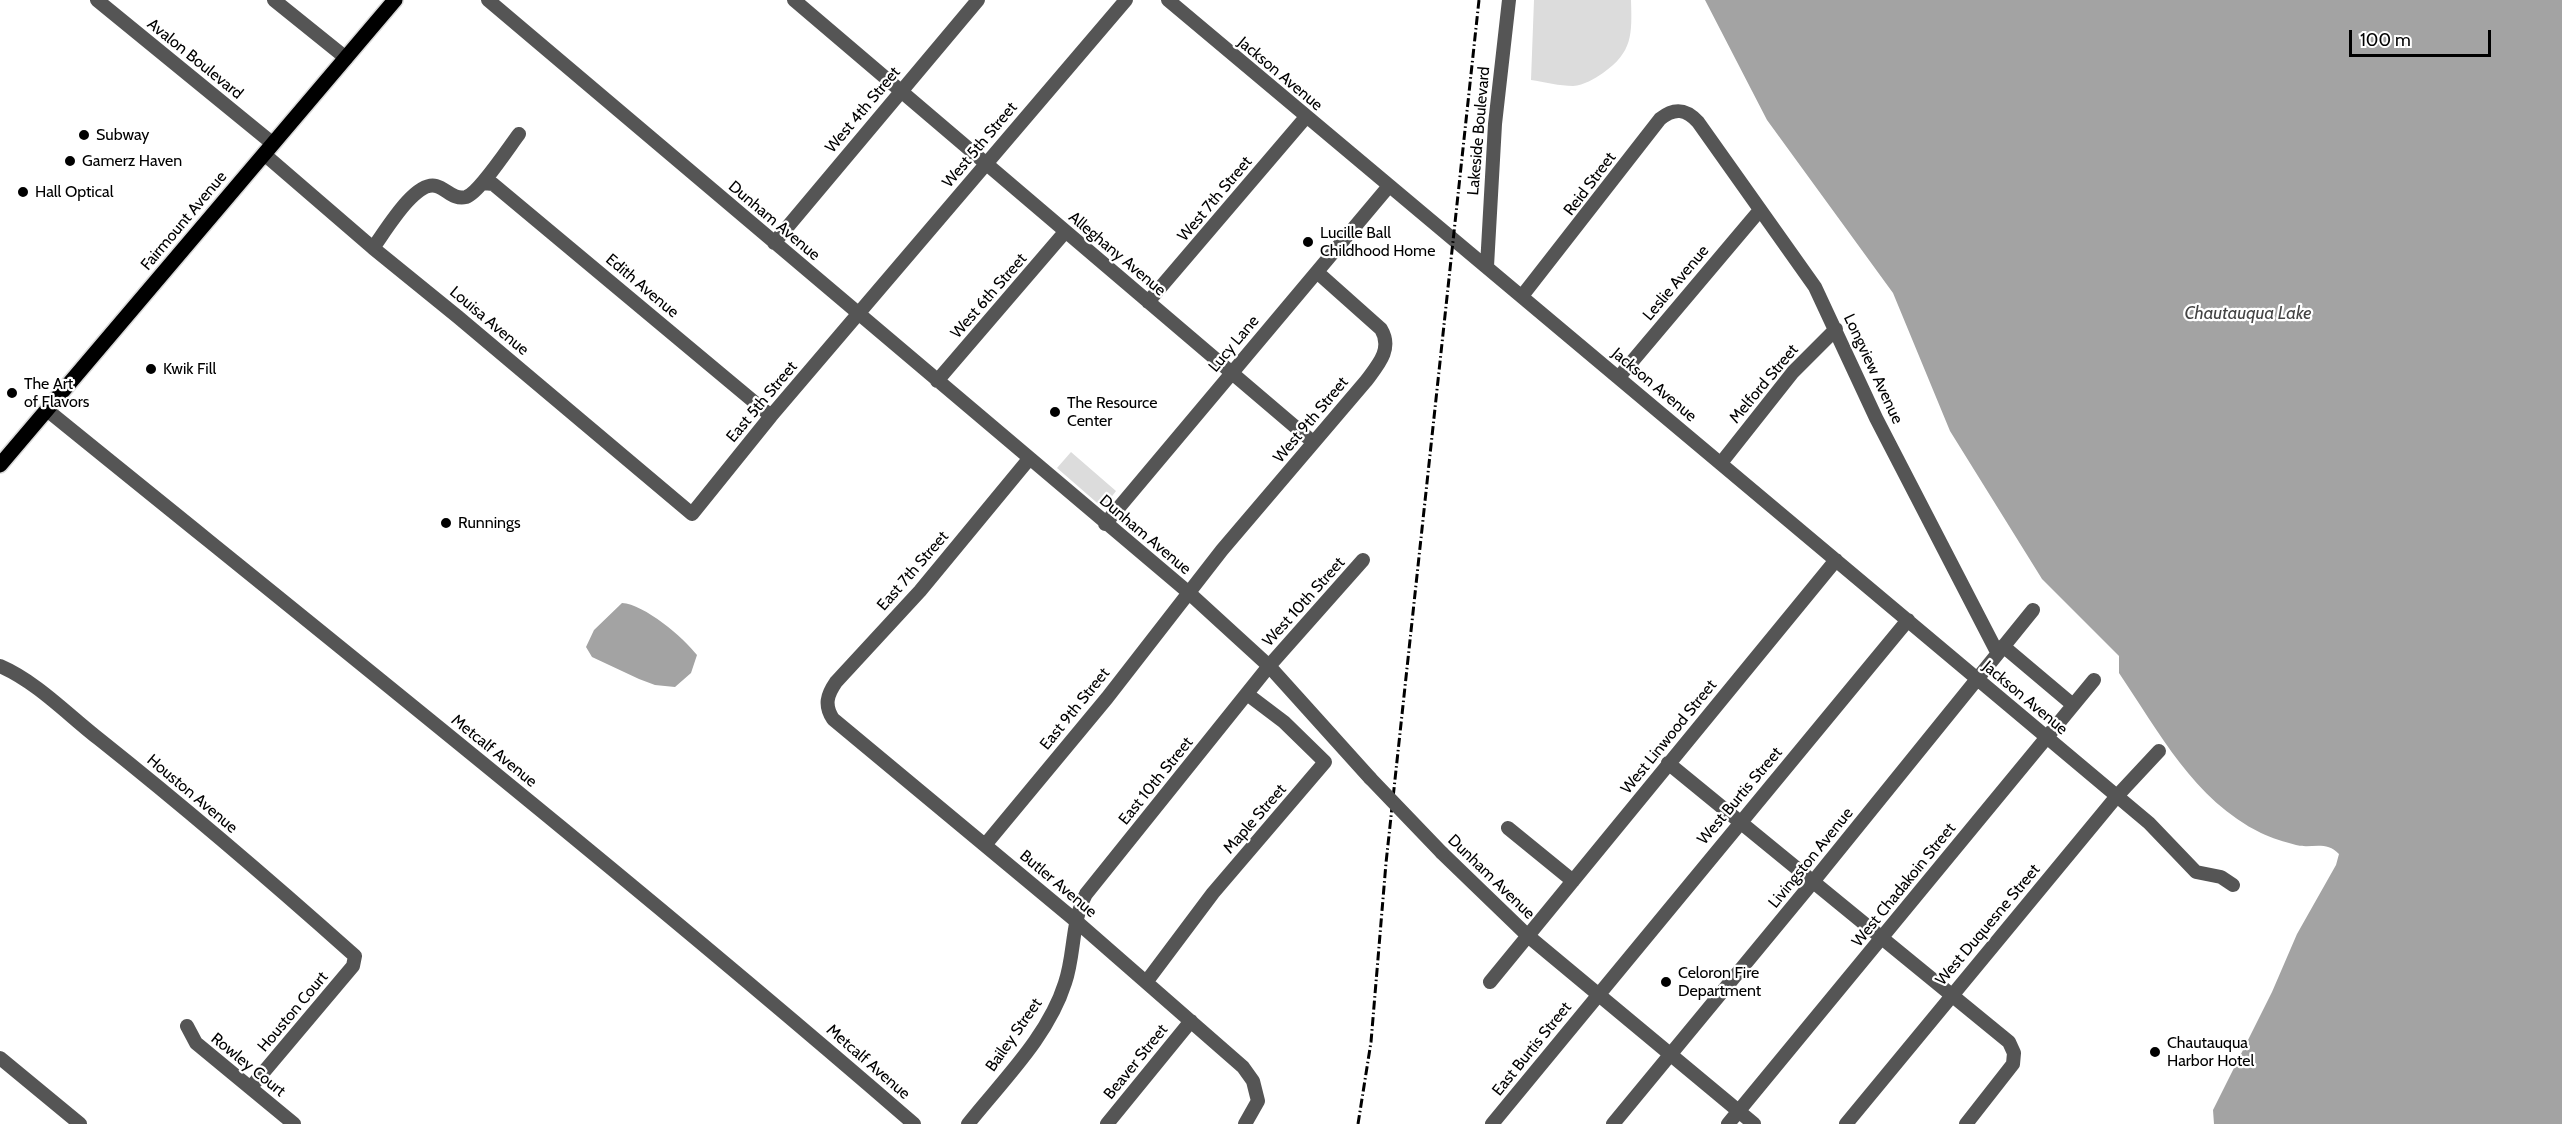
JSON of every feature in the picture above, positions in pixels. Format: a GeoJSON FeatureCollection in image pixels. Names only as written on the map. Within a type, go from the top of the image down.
{"type":"FeatureCollection","features":[{"type":"Feature","properties":{"kind":"main road","name":"Fairmount Avenue"},"geometry":{"type":"LineString","coordinates":[[0,465],[395,0]]}},
{"type":"Feature","properties":{"kind":"street","name":"Avalon Boulevard"},"geometry":{"type":"LineString","coordinates":[[97,0],[268,149]]}},
{"type":"Feature","properties":{"kind":"street"},"geometry":{"type":"LineString","coordinates":[[274,0],[346,58]]}},
{"type":"Feature","properties":{"kind":"street","name":"Dunham Avenue"},"geometry":{"type":"LineString","coordinates":[[488,0],[1188,592],[1269,666],[1370,778],[1442,853],[1528,936],[1755,1124]]}},
{"type":"Feature","properties":{"kind":"street","name":"Alleghany Avenue"},"geometry":{"type":"LineString","coordinates":[[794,0],[1313,442]]}},
{"type":"Feature","properties":{"kind":"street","name":"West 4th Street"},"geometry":{"type":"LineString","coordinates":[[774,243],[978,0]]}},
{"type":"Feature","properties":{"kind":"street","name":"West 5th Street"},"geometry":{"type":"LineString","coordinates":[[860,313],[1125,0]]}},
{"type":"Feature","properties":{"kind":"street","name":"Jackson Avenue"},"geometry":{"type":"LineString","coordinates":[[1168,0],[2149,823],[2196,872],[2221,877],[2233,885]]}},
{"type":"Feature","properties":{"kind":"street","name":"Lakeside Boulevard"},"geometry":{"type":"LineString","coordinates":[[1487,266],[1495,124],[1509,0]]}},
{"type":"Feature","properties":{"kind":"street","name":"Reid Street"},"geometry":{"type":"LineString","coordinates":[[1522,296],[1660,119],[1676,110],[1688,112],[1692,116]]}},
{"type":"Feature","properties":{"kind":"street","name":"Longview Avenue"},"geometry":{"type":"LineString","coordinates":[[1692,116],[1815,287],[1876,418],[2000,649]]}},
{"type":"Feature","properties":{"kind":"street","name":"West 7th Street"},"geometry":{"type":"LineString","coordinates":[[1148,302],[1306,117]]}},
{"type":"Feature","properties":{"kind":"street"},"geometry":{"type":"LineString","coordinates":[[373,248],[402,208],[420,189],[428,185],[438,187],[455,197],[467,197],[486,183],[519,134]]}},
{"type":"Feature","properties":{"kind":"street","name":"Louisa Avenue"},"geometry":{"type":"LineString","coordinates":[[268,149],[373,248],[458,316],[692,514]]}},
{"type":"Feature","properties":{"kind":"street","name":"Edith Avenue"},"geometry":{"type":"LineString","coordinates":[[486,183],[771,416]]}},
{"type":"Feature","properties":{"kind":"street","name":"Lucy Lane"},"geometry":{"type":"LineString","coordinates":[[1105,524],[1389,186]]}},
{"type":"Feature","properties":{"kind":"street","name":"Leslie Avenue"},"geometry":{"type":"LineString","coordinates":[[1618,377],[1760,210]]}},
{"type":"Feature","properties":{"kind":"street","name":"West 6th Street"},"geometry":{"type":"LineString","coordinates":[[937,381],[1065,232]]}},
{"type":"Feature","properties":{"kind":"street","name":"West 9th Street"},"geometry":{"type":"LineString","coordinates":[[1188,592],[1384,355],[1386,338],[1381,329],[1317,272]]}},
{"type":"Feature","properties":{"kind":"street","name":"East 5th Street"},"geometry":{"type":"LineString","coordinates":[[692,514],[771,416],[860,313]]}},
{"type":"Feature","properties":{"kind":"street","name":"Melford Street"},"geometry":{"type":"LineString","coordinates":[[1721,463],[1793,372],[1836,329]]}},
{"type":"Feature","properties":{"kind":"street","name":"Metcalf Avenue"},"geometry":{"type":"LineString","coordinates":[[47,410],[768,998],[914,1124]]}},
{"type":"Feature","properties":{"kind":"street","name":"East 7th Street"},"geometry":{"type":"LineString","coordinates":[[827,706],[828,694],[836,682],[920,591],[1029,459]]}},
{"type":"Feature","properties":{"kind":"street","name":"West 10th Street"},"geometry":{"type":"LineString","coordinates":[[1269,666],[1363,560]]}},
{"type":"Feature","properties":{"kind":"street","name":"West Linwood Street"},"geometry":{"type":"LineString","coordinates":[[1490,982],[1836,560]]}},
{"type":"Feature","properties":{"kind":"street","name":"East 9th Street"},"geometry":{"type":"LineString","coordinates":[[985,845],[1107,698],[1188,592]]}},
{"type":"Feature","properties":{"kind":"street","name":"Livingston Avenue"},"geometry":{"type":"LineString","coordinates":[[1612,1124],[1812,883],[2033,610]]}},
{"type":"Feature","properties":{"kind":"street","name":"West Burtis Street"},"geometry":{"type":"LineString","coordinates":[[1597,994],[1908,620]]}},
{"type":"Feature","properties":{"kind":"street"},"geometry":{"type":"LineString","coordinates":[[2000,649],[2073,705]]}},
{"type":"Feature","properties":{"kind":"street","name":"Houston Avenue"},"geometry":{"type":"LineString","coordinates":[[0,666],[29,684],[129,763],[271,881],[355,956]]}},
{"type":"Feature","properties":{"kind":"street","name":"East 10th Street"},"geometry":{"type":"LineString","coordinates":[[1076,921],[1078,909],[1086,894],[1269,666]]}},
{"type":"Feature","properties":{"kind":"street","name":"West Chadakoin Street"},"geometry":{"type":"LineString","coordinates":[[1728,1124],[2094,680]]}},
{"type":"Feature","properties":{"kind":"street","name":"Maple Street"},"geometry":{"type":"LineString","coordinates":[[1147,981],[1213,893],[1325,762],[1284,722],[1247,694]]}},
{"type":"Feature","properties":{"kind":"street","name":"Butler Avenue"},"geometry":{"type":"LineString","coordinates":[[827,706],[827,711],[833,719],[1147,981],[1243,1067],[1253,1081],[1258,1096],[1256,1108],[1245,1124]]}},
{"type":"Feature","properties":{"kind":"street","name":"West Duquesne Street"},"geometry":{"type":"LineString","coordinates":[[1846,1124],[2117,796],[2159,751]]}},
{"type":"Feature","properties":{"kind":"street"},"geometry":{"type":"LineString","coordinates":[[1668,763],[2008,1042],[2014,1053],[2013,1064],[1966,1124]]}},
{"type":"Feature","properties":{"kind":"street"},"geometry":{"type":"LineString","coordinates":[[1508,828],[1573,881]]}},
{"type":"Feature","properties":{"kind":"street","name":"Bailey Street"},"geometry":{"type":"LineString","coordinates":[[968,1124],[1025,1053],[1052,1013],[1065,983],[1076,921]]}},
{"type":"Feature","properties":{"kind":"street","name":"Houston Court"},"geometry":{"type":"LineString","coordinates":[[251,1087],[353,966],[355,956]]}},
{"type":"Feature","properties":{"kind":"street","name":"East Burtis Street"},"geometry":{"type":"LineString","coordinates":[[1492,1124],[1597,994]]}},
{"type":"Feature","properties":{"kind":"street","name":"Beaver Street"},"geometry":{"type":"LineString","coordinates":[[1107,1124],[1191,1021]]}},
{"type":"Feature","properties":{"kind":"street","name":"Rowley Court"},"geometry":{"type":"LineString","coordinates":[[187,1026],[196,1043],[294,1124]]}},
{"type":"Feature","properties":{"kind":"street"},"geometry":{"type":"LineString","coordinates":[[0,1058],[80,1124]]}},
{"type":"Feature","properties":{"kind":"shaded area"},"geometry":{"type":"Polygon","coordinates":[[[1534,0],[1631,0],[1630,33],[1625,50],[1620,58],[1603,73],[1581,84],[1568,86],[1531,80],[1534,0]]]}},
{"type":"Feature","properties":{"kind":"shaded area"},"geometry":{"type":"Polygon","coordinates":[[[1071,452],[1116,491],[1103,508],[1057,468],[1071,452]]]}},
{"type":"Feature","properties":{"kind":"water","name":"Chautauqua Lake"},"geometry":{"type":"Polygon","coordinates":[[[1705,0],[2562,0],[2562,1124],[2214,1124],[2213,1110],[2272,992],[2297,934],[2336,865],[2339,854],[2329,847],[2296,845],[2265,835],[2237,819],[2216,802],[2197,783],[2164,741],[2119,673],[2119,656],[2042,579],[1950,431],[1893,293],[1767,120],[1705,0]]]}},
{"type":"Feature","properties":{"kind":"water"},"geometry":{"type":"Polygon","coordinates":[[[622,603],[652,615],[673,631],[697,655],[691,673],[675,687],[655,685],[592,657],[586,647],[594,630],[622,603]]]}},
{"type":"Feature","properties":{"kind":"railway"},"geometry":{"type":"LineString","coordinates":[[1358,1124],[1371,1042],[1386,863],[1479,0]]}},
{"type":"Feature","properties":{"kind":"place","name":"Subway"},"geometry":{"type":"Point","coordinates":[84,135]}},
{"type":"Feature","properties":{"kind":"place","name":"Gamerz Haven"},"geometry":{"type":"Point","coordinates":[70,161]}},
{"type":"Feature","properties":{"kind":"place","name":"Hall Optical"},"geometry":{"type":"Point","coordinates":[23,192]}},
{"type":"Feature","properties":{"kind":"place","name":"Lucille Ball Childhood Home"},"geometry":{"type":"Point","coordinates":[1308,242]}},
{"type":"Feature","properties":{"kind":"place","name":"Kwik Fill"},"geometry":{"type":"Point","coordinates":[151,369]}},
{"type":"Feature","properties":{"kind":"place","name":"The Art of Flavors"},"geometry":{"type":"Point","coordinates":[12,393]}},
{"type":"Feature","properties":{"kind":"place","name":"The Resource Center"},"geometry":{"type":"Point","coordinates":[1055,412]}},
{"type":"Feature","properties":{"kind":"place","name":"Runnings"},"geometry":{"type":"Point","coordinates":[446,523]}},
{"type":"Feature","properties":{"kind":"place","name":"Celoron Fire Department"},"geometry":{"type":"Point","coordinates":[1666,982]}},
{"type":"Feature","properties":{"kind":"place","name":"Chautauqua Harbor Hotel"},"geometry":{"type":"Point","coordinates":[2155,1052]}}]}
